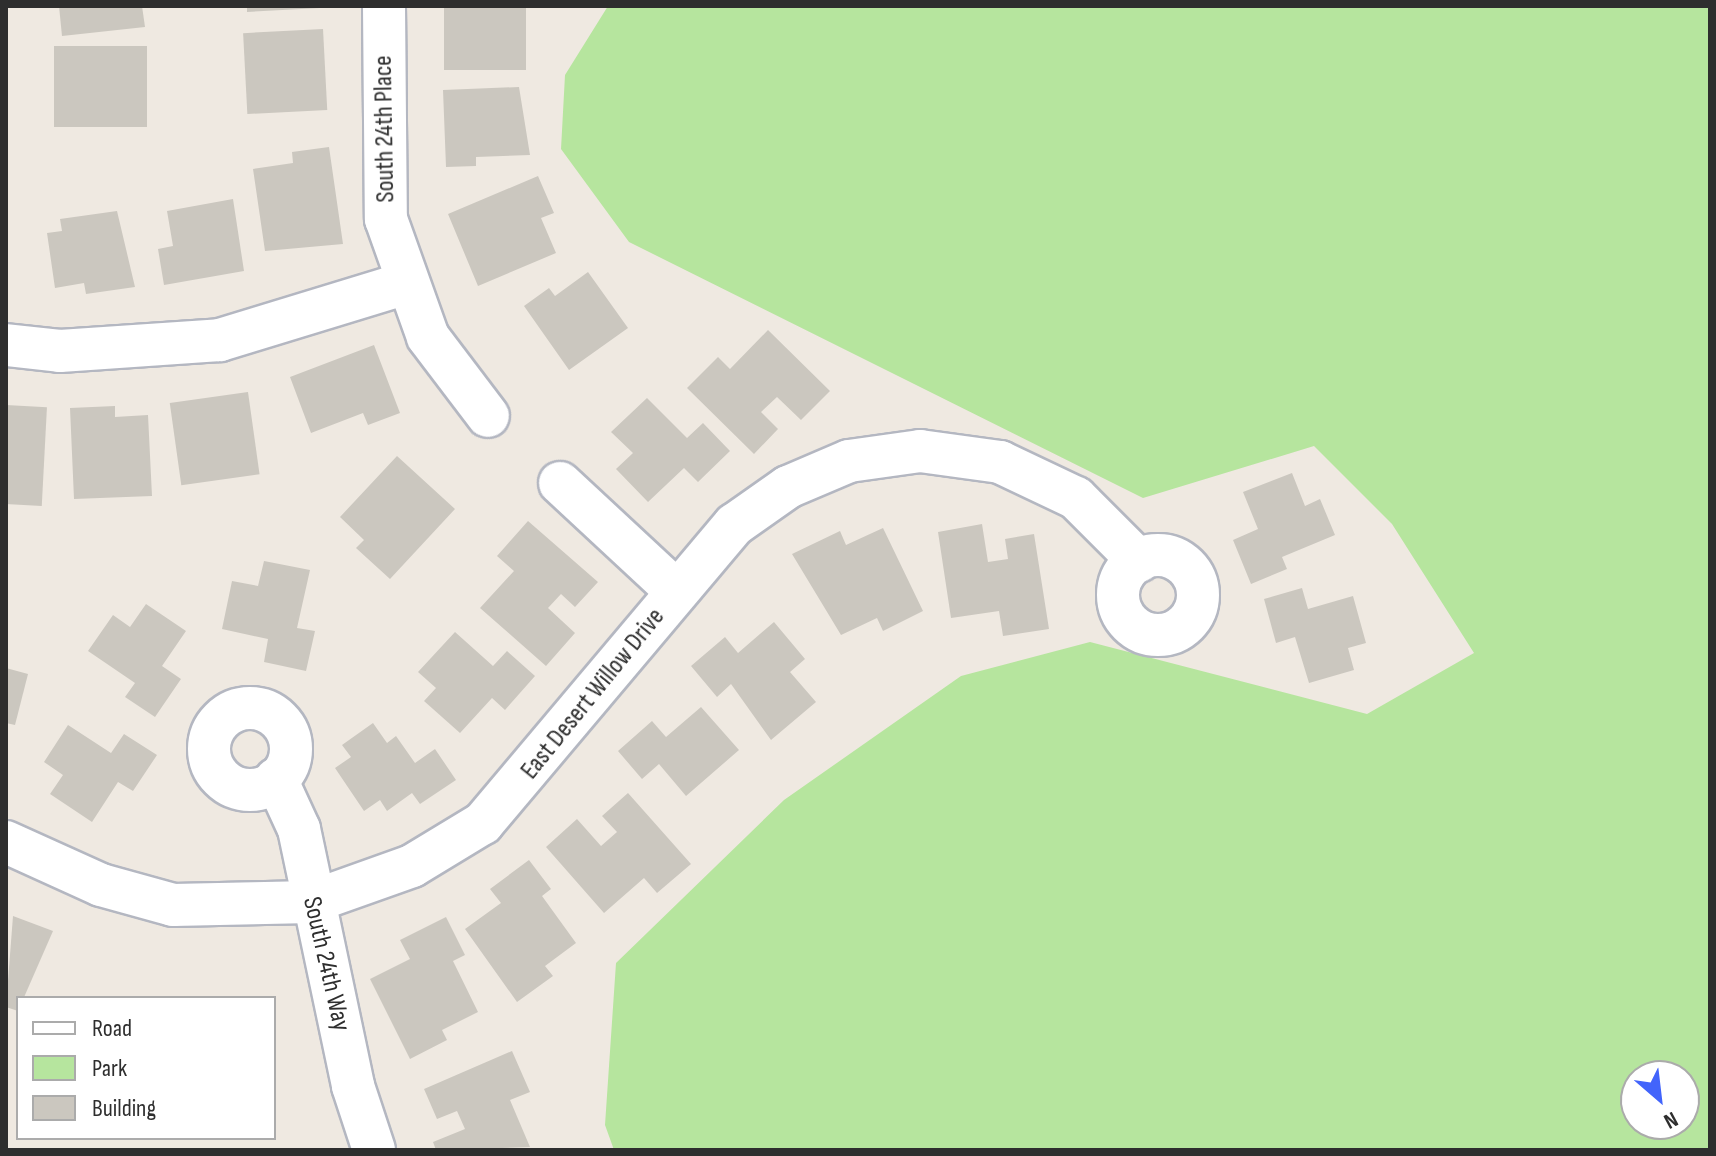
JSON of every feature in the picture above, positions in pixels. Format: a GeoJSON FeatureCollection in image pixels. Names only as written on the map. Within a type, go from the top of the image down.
{"type":"FeatureCollection","features":[{"type":"Feature","properties":{"kind":"street","name":"South 24th Place"},"geometry":{"type":"LineString","coordinates":[[384,6],[386,219],[406,283],[428,337],[488,416]]}},
{"type":"Feature","properties":{"kind":"street"},"geometry":{"type":"LineString","coordinates":[[6,345],[60,351],[220,340],[406,283]]}},
{"type":"Feature","properties":{"kind":"street","name":"East Desert Willow Drive"},"geometry":{"type":"LineString","coordinates":[[6,842],[101,885],[173,905],[311,902],[412,866],[483,823],[549,753],[675,590],[734,525],[788,487],[849,461],[920,451],[1000,462],[1076,498],[1139,561]]}},
{"type":"Feature","properties":{"kind":"street"},"geometry":{"type":"LineString","coordinates":[[560,483],[675,590]]}},
{"type":"Feature","properties":{"kind":"street","name":"South 24th Way"},"geometry":{"type":"LineString","coordinates":[[276,779],[299,829],[311,902],[374,1150]]}},
{"type":"Feature","properties":{"kind":"green space"},"geometry":{"type":"Polygon","coordinates":[[[608,6],[1710,6],[1710,1150],[614,1150],[605,1125],[616,963],[784,800],[961,676],[1090,642],[1367,714],[1474,653],[1392,524],[1314,446],[1143,498],[629,242],[561,149],[565,75],[608,6]]]}},
{"type":"Feature","properties":{"kind":"building"},"geometry":{"type":"Polygon","coordinates":[[[59,6],[142,6],[145,27],[62,36],[59,6]]]}},
{"type":"Feature","properties":{"kind":"building"},"geometry":{"type":"Polygon","coordinates":[[[247,6],[320,6],[320,8],[247,12],[247,6]]]}},
{"type":"Feature","properties":{"kind":"building"},"geometry":{"type":"Polygon","coordinates":[[[444,6],[526,6],[526,70],[444,70],[444,6]]]}},
{"type":"Feature","properties":{"kind":"building"},"geometry":{"type":"Polygon","coordinates":[[[323,29],[327,110],[247,114],[243,33],[323,29]]]}},
{"type":"Feature","properties":{"kind":"building"},"geometry":{"type":"Polygon","coordinates":[[[54,46],[147,46],[147,127],[54,127],[54,46]]]}},
{"type":"Feature","properties":{"kind":"building"},"geometry":{"type":"Polygon","coordinates":[[[519,87],[530,155],[476,157],[476,166],[446,167],[443,90],[519,87]]]}},
{"type":"Feature","properties":{"kind":"building"},"geometry":{"type":"Polygon","coordinates":[[[329,147],[343,244],[265,251],[253,169],[293,163],[292,152],[329,147]]]}},
{"type":"Feature","properties":{"kind":"building"},"geometry":{"type":"Polygon","coordinates":[[[538,176],[554,213],[541,218],[556,253],[478,286],[448,214],[538,176]]]}},
{"type":"Feature","properties":{"kind":"building"},"geometry":{"type":"Polygon","coordinates":[[[233,199],[244,271],[164,285],[158,249],[173,246],[167,211],[233,199]]]}},
{"type":"Feature","properties":{"kind":"building"},"geometry":{"type":"Polygon","coordinates":[[[117,211],[135,287],[86,294],[84,283],[55,288],[47,233],[62,231],[60,219],[117,211]]]}},
{"type":"Feature","properties":{"kind":"building"},"geometry":{"type":"Polygon","coordinates":[[[588,272],[628,328],[569,370],[524,306],[549,288],[555,296],[588,272]]]}},
{"type":"Feature","properties":{"kind":"building"},"geometry":{"type":"Polygon","coordinates":[[[768,330],[830,391],[801,420],[777,397],[761,412],[778,429],[754,454],[687,388],[718,357],[730,369],[768,330]]]}},
{"type":"Feature","properties":{"kind":"building"},"geometry":{"type":"Polygon","coordinates":[[[374,345],[400,413],[368,425],[363,413],[311,433],[290,377],[374,345]]]}},
{"type":"Feature","properties":{"kind":"building"},"geometry":{"type":"Polygon","coordinates":[[[248,392],[260,474],[181,485],[170,403],[248,392]]]}},
{"type":"Feature","properties":{"kind":"building"},"geometry":{"type":"Polygon","coordinates":[[[647,398],[687,438],[703,423],[730,451],[698,482],[684,468],[648,502],[616,469],[633,453],[611,432],[647,398]]]}},
{"type":"Feature","properties":{"kind":"building"},"geometry":{"type":"Polygon","coordinates":[[[6,405],[47,407],[42,506],[6,504],[6,405]]]}},
{"type":"Feature","properties":{"kind":"building"},"geometry":{"type":"Polygon","coordinates":[[[115,406],[115,417],[148,415],[152,496],[74,499],[70,408],[115,406]]]}},
{"type":"Feature","properties":{"kind":"building"},"geometry":{"type":"Polygon","coordinates":[[[397,456],[455,509],[390,579],[356,548],[364,540],[340,517],[397,456]]]}},
{"type":"Feature","properties":{"kind":"building"},"geometry":{"type":"Polygon","coordinates":[[[1292,473],[1305,506],[1320,499],[1335,535],[1282,557],[1287,569],[1251,584],[1233,540],[1258,529],[1243,492],[1292,473]]]}},
{"type":"Feature","properties":{"kind":"building"},"geometry":{"type":"Polygon","coordinates":[[[528,521],[598,582],[575,607],[561,594],[548,608],[575,633],[546,666],[480,608],[514,571],[497,556],[528,521]]]}},
{"type":"Feature","properties":{"kind":"building"},"geometry":{"type":"Polygon","coordinates":[[[982,524],[988,562],[1008,559],[1005,539],[1034,534],[1049,629],[1003,636],[999,611],[951,618],[938,532],[982,524]]]}},
{"type":"Feature","properties":{"kind":"building"},"geometry":{"type":"Polygon","coordinates":[[[883,528],[923,611],[883,631],[877,618],[841,635],[792,554],[840,531],[846,545],[883,528]]]}},
{"type":"Feature","properties":{"kind":"building"},"geometry":{"type":"Polygon","coordinates":[[[264,561],[310,570],[297,628],[315,631],[306,671],[264,662],[268,639],[222,629],[232,581],[258,586],[264,561]]]}},
{"type":"Feature","properties":{"kind":"building"},"geometry":{"type":"Polygon","coordinates":[[[1302,588],[1308,609],[1353,596],[1366,643],[1348,648],[1354,670],[1309,683],[1295,637],[1276,643],[1264,599],[1302,588]]]}},
{"type":"Feature","properties":{"kind":"building"},"geometry":{"type":"Polygon","coordinates":[[[146,604],[186,631],[162,666],[181,679],[155,717],[125,697],[135,683],[88,651],[113,615],[130,627],[146,604]]]}},
{"type":"Feature","properties":{"kind":"building"},"geometry":{"type":"Polygon","coordinates":[[[774,622],[805,659],[790,672],[816,702],[771,740],[731,684],[717,697],[691,666],[725,637],[738,653],[774,622]]]}},
{"type":"Feature","properties":{"kind":"building"},"geometry":{"type":"Polygon","coordinates":[[[455,632],[493,666],[507,651],[535,676],[505,710],[492,698],[460,733],[424,701],[436,688],[418,672],[455,632]]]}},
{"type":"Feature","properties":{"kind":"building"},"geometry":{"type":"Polygon","coordinates":[[[6,668],[28,674],[15,725],[6,723],[6,668]]]}},
{"type":"Feature","properties":{"kind":"building"},"geometry":{"type":"Polygon","coordinates":[[[701,707],[739,750],[686,796],[659,764],[642,779],[618,751],[652,721],[666,737],[701,707]]]}},
{"type":"Feature","properties":{"kind":"building"},"geometry":{"type":"Polygon","coordinates":[[[373,723],[387,743],[396,736],[415,763],[435,749],[456,780],[420,804],[412,793],[387,811],[380,800],[364,811],[335,768],[351,757],[342,745],[373,723]]]}},
{"type":"Feature","properties":{"kind":"building"},"geometry":{"type":"Polygon","coordinates":[[[68,725],[111,753],[124,734],[157,755],[133,791],[118,782],[92,822],[50,794],[63,775],[44,762],[68,725]]]}},
{"type":"Feature","properties":{"kind":"building"},"geometry":{"type":"Polygon","coordinates":[[[628,793],[691,864],[657,893],[644,878],[604,913],[546,847],[577,819],[601,846],[617,832],[602,816],[628,793]]]}},
{"type":"Feature","properties":{"kind":"building"},"geometry":{"type":"Polygon","coordinates":[[[529,860],[551,889],[542,896],[576,943],[545,966],[553,976],[517,1002],[465,929],[501,903],[490,889],[529,860]]]}},
{"type":"Feature","properties":{"kind":"building"},"geometry":{"type":"Polygon","coordinates":[[[13,916],[53,931],[25,996],[16,996],[16,1010],[6,1007],[13,916]]]}},
{"type":"Feature","properties":{"kind":"building"},"geometry":{"type":"Polygon","coordinates":[[[446,917],[465,955],[453,961],[478,1012],[442,1030],[447,1040],[410,1059],[370,979],[410,959],[400,940],[446,917]]]}},
{"type":"Feature","properties":{"kind":"building"},"geometry":{"type":"Polygon","coordinates":[[[512,1051],[530,1092],[510,1100],[530,1147],[436,1150],[433,1142],[465,1129],[457,1111],[437,1119],[424,1089],[512,1051]]]}}]}
